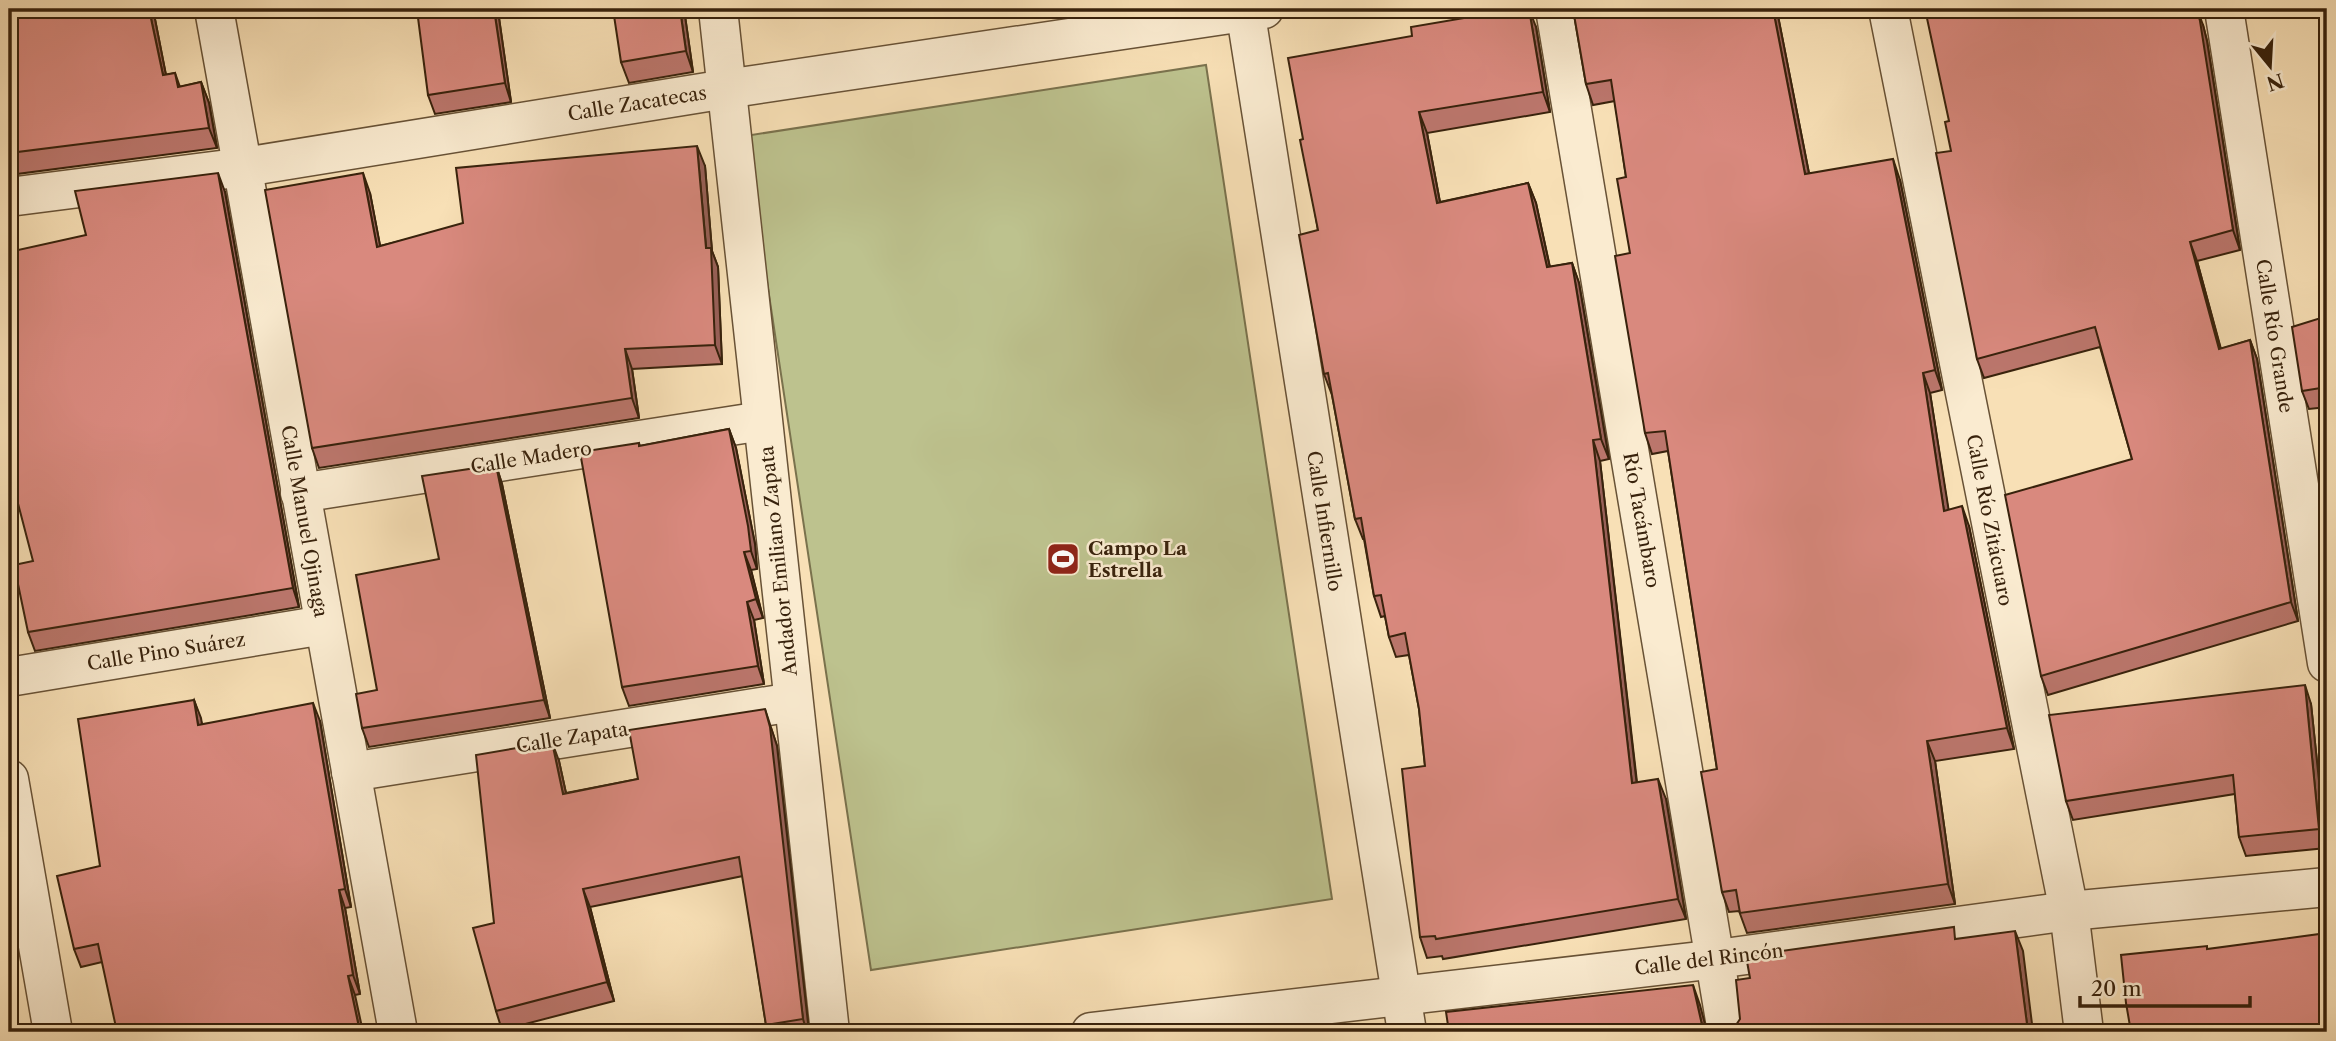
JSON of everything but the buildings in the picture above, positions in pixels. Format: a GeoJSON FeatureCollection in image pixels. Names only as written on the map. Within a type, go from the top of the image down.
{"type":"FeatureCollection","features":[{"type":"Feature","properties":{"kind":"street","name":"Calle Manuel Ojinaga"},"geometry":{"type":"LineString","coordinates":[[214,9],[398,1032]]}},
{"type":"Feature","properties":{"kind":"street","name":"Andador Emiliano Zapata"},"geometry":{"type":"LineString","coordinates":[[718,9],[830,1032]]}},
{"type":"Feature","properties":{"kind":"street","name":"Río Tacámbaro"},"geometry":{"type":"LineString","coordinates":[[1556,9],[1717,959],[1727,1032]]}},
{"type":"Feature","properties":{"kind":"street","name":"Calle Río Zitácuaro"},"geometry":{"type":"LineString","coordinates":[[1888,9],[2069,911],[2084,1032]]}},
{"type":"Feature","properties":{"kind":"street","name":"Calle Río Grande"},"geometry":{"type":"LineString","coordinates":[[2224,9],[2327,663]]}},
{"type":"Feature","properties":{"kind":"street","name":"Calle Zacatecas"},"geometry":{"type":"LineString","coordinates":[[9,197],[244,167],[726,89],[1251,10]]}},
{"type":"Feature","properties":{"kind":"street","name":"Calle Infiernillo"},"geometry":{"type":"LineString","coordinates":[[1251,10],[1403,1014]]}},
{"type":"Feature","properties":{"kind":"street","name":"Calle Madero"},"geometry":{"type":"LineString","coordinates":[[300,493],[762,421]]}},
{"type":"Feature","properties":{"kind":"street","name":"Calle Pino Suárez"},"geometry":{"type":"LineString","coordinates":[[9,677],[324,625]]}},
{"type":"Feature","properties":{"kind":"street","name":"Calle Zapata"},"geometry":{"type":"LineString","coordinates":[[351,772],[793,702]]}},
{"type":"Feature","properties":{"kind":"street"},"geometry":{"type":"LineString","coordinates":[[9,779],[53,1032]]}},
{"type":"Feature","properties":{"kind":"street","name":"Calle del Rincón"},"geometry":{"type":"LineString","coordinates":[[1091,1032],[1403,1014],[1717,959],[2069,911],[2327,887]]}},
{"type":"Feature","properties":{"kind":"green space"},"geometry":{"type":"Polygon","coordinates":[[[1206,65],[1332,899],[871,970],[745,136],[1206,65]]]}},
{"type":"Feature","properties":{"kind":"place","name":"Campo La Estrella"},"geometry":{"type":"Point","coordinates":[1063,559]}}]}
